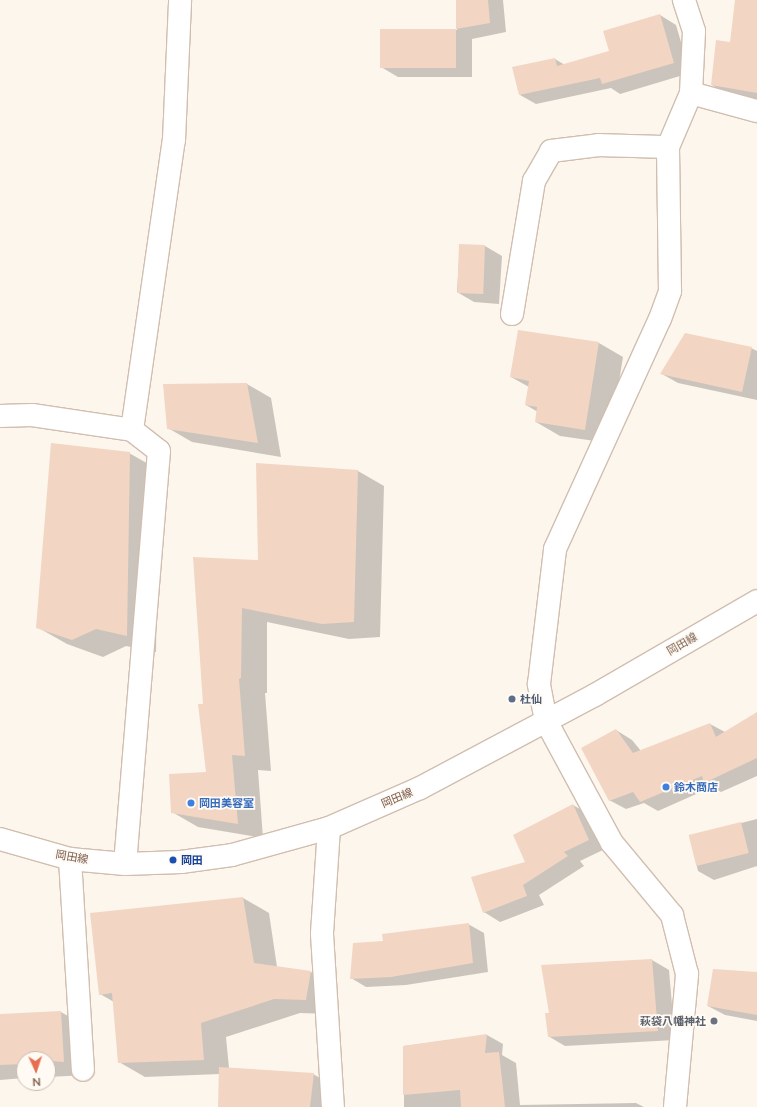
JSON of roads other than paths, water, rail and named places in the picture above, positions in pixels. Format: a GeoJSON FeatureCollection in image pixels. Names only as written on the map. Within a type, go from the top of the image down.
{"type":"FeatureCollection","features":[{"type":"Feature","properties":{"kind":"street"},"geometry":{"type":"LineString","coordinates":[[132,430],[174,140],[180,0]]}},
{"type":"Feature","properties":{"kind":"street"},"geometry":{"type":"LineString","coordinates":[[675,1107],[687,974],[672,915],[612,843],[546,721],[539,684],[555,549],[660,319],[670,291],[668,148],[691,93],[694,31],[684,0]]}},
{"type":"Feature","properties":{"kind":"street"},"geometry":{"type":"LineString","coordinates":[[691,93],[757,111]]}},
{"type":"Feature","properties":{"kind":"street"},"geometry":{"type":"LineString","coordinates":[[512,314],[534,181],[551,151],[599,145],[668,148]]}},
{"type":"Feature","properties":{"kind":"street"},"geometry":{"type":"LineString","coordinates":[[0,416],[32,415],[132,430],[159,451],[124,864]]}},
{"type":"Feature","properties":{"kind":"street","name":"岡田線"},"geometry":{"type":"LineString","coordinates":[[0,839],[70,859],[124,864],[181,862],[232,855],[329,828],[420,788],[546,721],[757,601]]}},
{"type":"Feature","properties":{"kind":"street"},"geometry":{"type":"LineString","coordinates":[[329,828],[322,934],[333,1107]]}},
{"type":"Feature","properties":{"kind":"street"},"geometry":{"type":"LineString","coordinates":[[70,859],[83,1070]]}},
{"type":"Feature","properties":{"kind":"place","name":"杜仙"},"geometry":{"type":"Point","coordinates":[512,699]}},
{"type":"Feature","properties":{"kind":"place","name":"鈴木商店"},"geometry":{"type":"Point","coordinates":[666,787]}},
{"type":"Feature","properties":{"kind":"place","name":"岡田美容室"},"geometry":{"type":"Point","coordinates":[191,803]}},
{"type":"Feature","properties":{"kind":"place","name":"岡田"},"geometry":{"type":"Point","coordinates":[173,860]}},
{"type":"Feature","properties":{"kind":"place","name":"萩袋八幡神社"},"geometry":{"type":"Point","coordinates":[714,1021]}}]}
